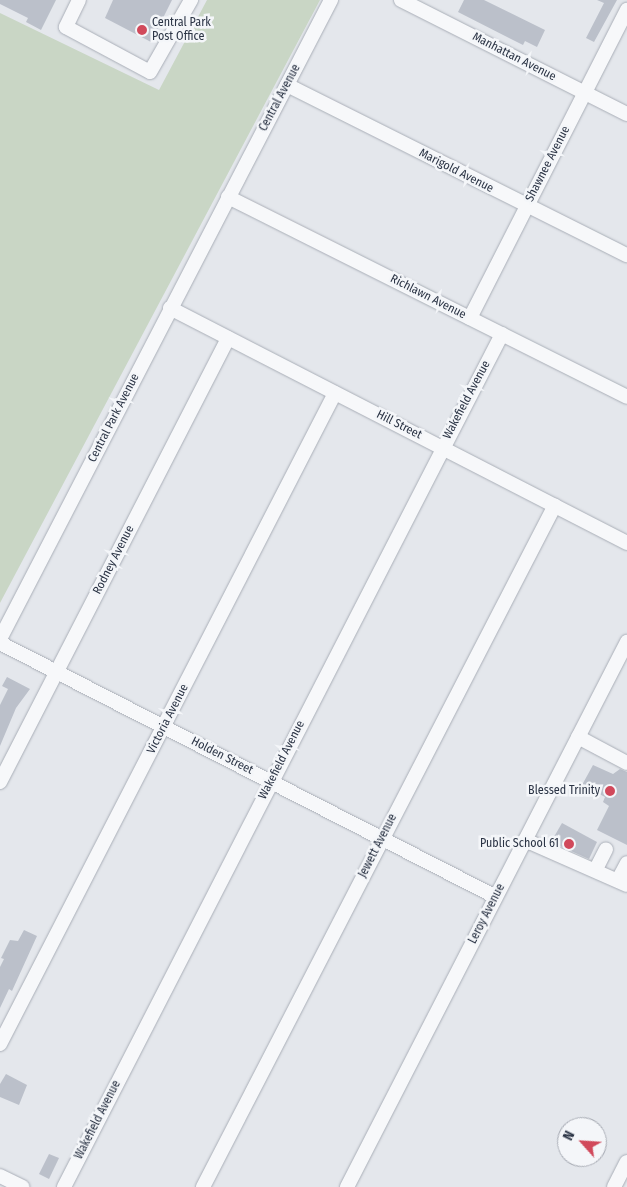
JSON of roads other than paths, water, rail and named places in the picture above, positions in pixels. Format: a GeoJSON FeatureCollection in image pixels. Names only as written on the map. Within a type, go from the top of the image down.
{"type":"FeatureCollection","features":[{"type":"Feature","properties":{"kind":"street"},"geometry":{"type":"LineString","coordinates":[[79,0],[66,27],[150,72],[191,0]]}},
{"type":"Feature","properties":{"kind":"street","name":"Central Avenue"},"geometry":{"type":"LineString","coordinates":[[228,197],[331,0]]}},
{"type":"Feature","properties":{"kind":"street","name":"Manhattan Avenue"},"geometry":{"type":"LineString","coordinates":[[401,0],[627,114]]}},
{"type":"Feature","properties":{"kind":"street","name":"Shawnee Avenue"},"geometry":{"type":"LineString","coordinates":[[470,318],[627,10]]}},
{"type":"Feature","properties":{"kind":"street","name":"Marigold Avenue"},"geometry":{"type":"LineString","coordinates":[[287,85],[627,255]]}},
{"type":"Feature","properties":{"kind":"street","name":"Central Park Avenue"},"geometry":{"type":"LineString","coordinates":[[0,639],[228,197]]}},
{"type":"Feature","properties":{"kind":"street","name":"Richlawn Avenue"},"geometry":{"type":"LineString","coordinates":[[228,197],[627,397]]}},
{"type":"Feature","properties":{"kind":"street","name":"Hill Street"},"geometry":{"type":"LineString","coordinates":[[170,308],[627,543]]}},
{"type":"Feature","properties":{"kind":"street","name":"Wakefield Avenue"},"geometry":{"type":"LineString","coordinates":[[64,1187],[441,447],[502,334]]}},
{"type":"Feature","properties":{"kind":"street","name":"Rodney Avenue"},"geometry":{"type":"LineString","coordinates":[[0,782],[228,338]]}},
{"type":"Feature","properties":{"kind":"street","name":"Victoria Avenue"},"geometry":{"type":"LineString","coordinates":[[0,1044],[336,393]]}},
{"type":"Feature","properties":{"kind":"street","name":"Jewett Avenue"},"geometry":{"type":"LineString","coordinates":[[203,1187],[555,505]]}},
{"type":"Feature","properties":{"kind":"street","name":"Leroy Avenue"},"geometry":{"type":"LineString","coordinates":[[346,1187],[627,642]]}},
{"type":"Feature","properties":{"kind":"street","name":"Holden Street"},"geometry":{"type":"LineString","coordinates":[[0,643],[496,897]]}},
{"type":"Feature","properties":{"kind":"street"},"geometry":{"type":"LineString","coordinates":[[578,737],[627,762]]}},
{"type":"Feature","properties":{"kind":"street"},"geometry":{"type":"LineString","coordinates":[[526,840],[622,882],[627,862]]}},
{"type":"Feature","properties":{"kind":"street"},"geometry":{"type":"LineString","coordinates":[[596,869],[606,849]]}},
{"type":"Feature","properties":{"kind":"street"},"geometry":{"type":"LineString","coordinates":[[614,1187],[627,1162]]}},
{"type":"Feature","properties":{"kind":"street"},"geometry":{"type":"LineString","coordinates":[[0,1176],[23,1187]]}},
{"type":"Feature","properties":{"kind":"place","name":"Central Park Post Office"},"geometry":{"type":"Point","coordinates":[142,30]}},
{"type":"Feature","properties":{"kind":"place","name":"Blessed Trinity"},"geometry":{"type":"Point","coordinates":[610,791]}},
{"type":"Feature","properties":{"kind":"place","name":"Public School 61"},"geometry":{"type":"Point","coordinates":[569,844]}}]}
